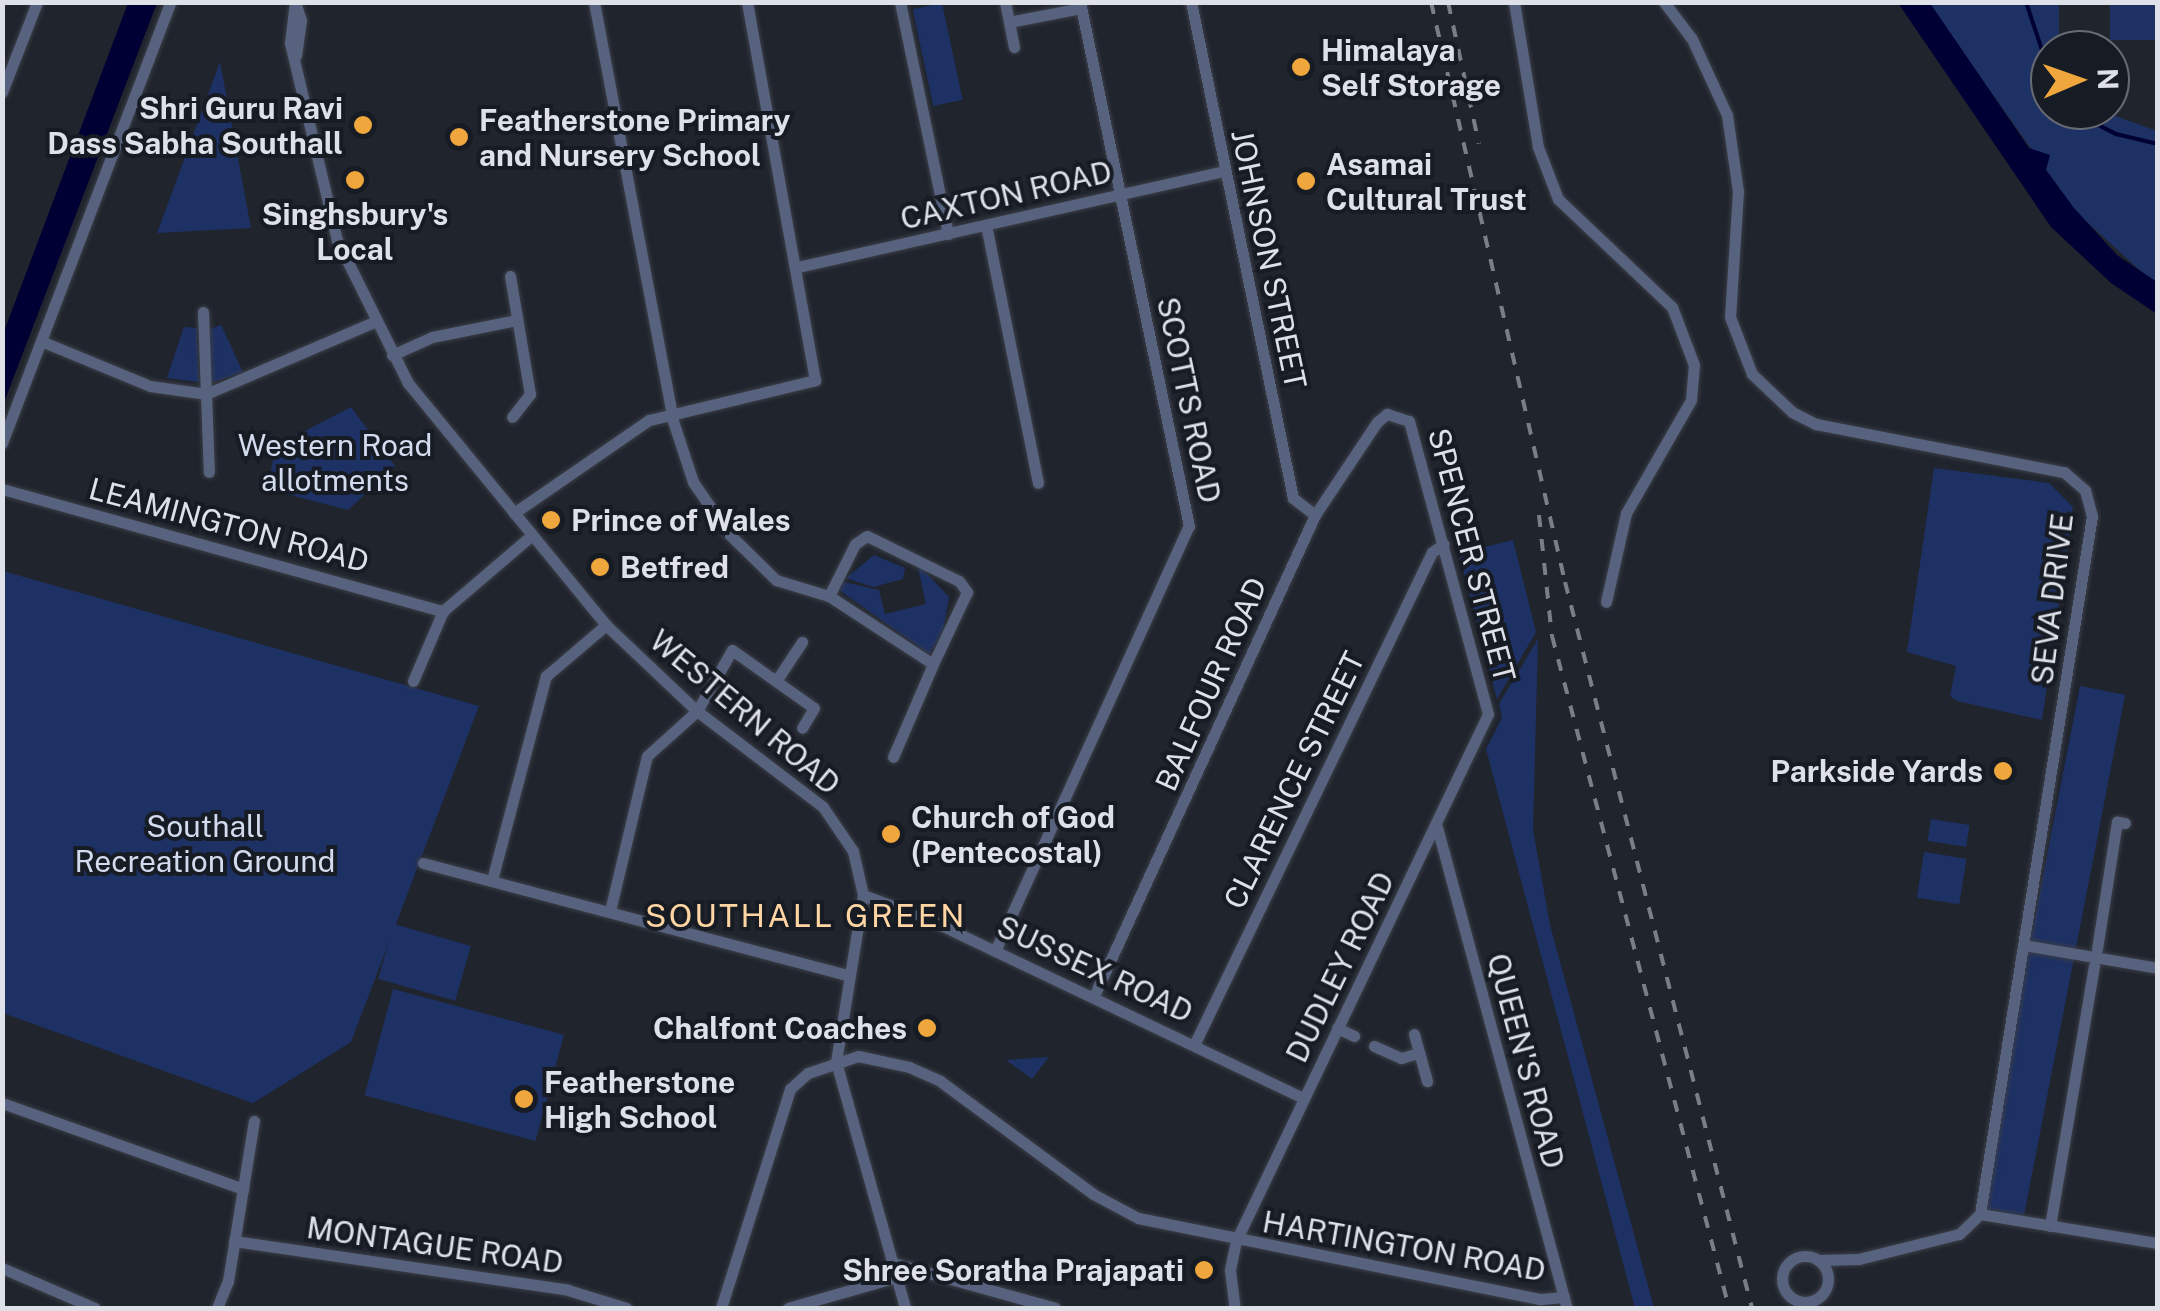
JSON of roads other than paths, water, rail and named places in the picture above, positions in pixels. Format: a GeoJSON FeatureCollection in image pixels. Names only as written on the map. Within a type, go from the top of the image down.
{"type":"FeatureCollection","features":[{"type":"Feature","properties":{"kind":"street"},"geometry":{"type":"LineString","coordinates":[[2,92],[36,2]]}},
{"type":"Feature","properties":{"kind":"street"},"geometry":{"type":"LineString","coordinates":[[2,443],[170,2]]}},
{"type":"Feature","properties":{"kind":"street"},"geometry":{"type":"LineString","coordinates":[[594,2],[674,414],[698,490],[729,534],[776,580],[828,596],[933,664]]}},
{"type":"Feature","properties":{"kind":"street"},"geometry":{"type":"LineString","coordinates":[[514,513],[620,437],[674,414],[816,380],[747,2]]}},
{"type":"Feature","properties":{"kind":"street"},"geometry":{"type":"LineString","coordinates":[[900,2],[948,234]]}},
{"type":"Feature","properties":{"kind":"street"},"geometry":{"type":"LineString","coordinates":[[1005,2],[1014,47]]}},
{"type":"Feature","properties":{"kind":"street","name":"JOHNSON STREET"},"geometry":{"type":"LineString","coordinates":[[1190,2],[1293,498],[1314,516]]}},
{"type":"Feature","properties":{"kind":"street"},"geometry":{"type":"LineString","coordinates":[[1514,2],[1538,146],[1558,199],[1672,307],[1694,364],[1691,400],[1626,513],[1606,602]]}},
{"type":"Feature","properties":{"kind":"street","name":"SEVA DRIVE"},"geometry":{"type":"LineString","coordinates":[[1664,2],[1692,40],[1727,115],[1738,191],[1730,317],[1752,374],[1792,412],[1816,424],[2048,468],[2076,478],[2085,490],[2092,531],[1980,1214]]}},
{"type":"Feature","properties":{"kind":"street","name":"WESTERN ROAD"},"geometry":{"type":"LineString","coordinates":[[295,3],[289,28],[324,194],[374,322],[422,404],[606,625],[697,711],[822,807],[853,851],[863,895],[836,1062],[905,1308]]}},
{"type":"Feature","properties":{"kind":"street"},"geometry":{"type":"LineString","coordinates":[[1009,22],[1081,5]]}},
{"type":"Feature","properties":{"kind":"street","name":"SCOTTS ROAD"},"geometry":{"type":"LineString","coordinates":[[996,951],[1190,526],[1081,5]]}},
{"type":"Feature","properties":{"kind":"street","name":"CAXTON ROAD"},"geometry":{"type":"LineString","coordinates":[[798,267],[1225,170]]}},
{"type":"Feature","properties":{"kind":"street"},"geometry":{"type":"LineString","coordinates":[[986,226],[1038,484]]}},
{"type":"Feature","properties":{"kind":"street"},"geometry":{"type":"LineString","coordinates":[[510,276],[530,394],[512,417]]}},
{"type":"Feature","properties":{"kind":"street"},"geometry":{"type":"LineString","coordinates":[[203,312],[209,472]]}},
{"type":"Feature","properties":{"kind":"street"},"geometry":{"type":"LineString","coordinates":[[392,355],[432,337],[518,320]]}},
{"type":"Feature","properties":{"kind":"street"},"geometry":{"type":"LineString","coordinates":[[41,341],[150,386],[206,394],[374,322]]}},
{"type":"Feature","properties":{"kind":"street","name":"BALFOUR ROAD"},"geometry":{"type":"LineString","coordinates":[[1094,996],[1314,516],[1377,422],[1398,415]]}},
{"type":"Feature","properties":{"kind":"street","name":"SPENCER STREET"},"geometry":{"type":"LineString","coordinates":[[1398,415],[1416,432],[1488,714]]}},
{"type":"Feature","properties":{"kind":"street","name":"LEAMINGTON ROAD"},"geometry":{"type":"LineString","coordinates":[[2,489],[443,610]]}},
{"type":"Feature","properties":{"kind":"street"},"geometry":{"type":"LineString","coordinates":[[413,681],[443,610],[532,535]]}},
{"type":"Feature","properties":{"kind":"street"},"geometry":{"type":"LineString","coordinates":[[828,596],[855,544],[867,536],[959,581],[968,592],[892,756]]}},
{"type":"Feature","properties":{"kind":"street","name":"CLARENCE STREET"},"geometry":{"type":"LineString","coordinates":[[1195,1042],[1432,552],[1444,544]]}},
{"type":"Feature","properties":{"kind":"street"},"geometry":{"type":"LineString","coordinates":[[492,880],[546,676],[606,625]]}},
{"type":"Feature","properties":{"kind":"street"},"geometry":{"type":"LineString","coordinates":[[776,681],[802,642]]}},
{"type":"Feature","properties":{"kind":"street"},"geometry":{"type":"LineString","coordinates":[[610,911],[647,756],[697,711],[732,650],[814,708],[802,728]]}},
{"type":"Feature","properties":{"kind":"street","name":"DUDLEY ROAD"},"geometry":{"type":"LineString","coordinates":[[1236,1241],[1437,828],[1488,714]]}},
{"type":"Feature","properties":{"kind":"street"},"geometry":{"type":"LineString","coordinates":[[2096,950],[2117,822],[2125,823]]}},
{"type":"Feature","properties":{"kind":"street","name":"QUEEN'S ROAD"},"geometry":{"type":"LineString","coordinates":[[1437,828],[1565,1303]]}},
{"type":"Feature","properties":{"kind":"street"},"geometry":{"type":"LineString","coordinates":[[423,863],[848,975]]}},
{"type":"Feature","properties":{"kind":"street","name":"SUSSEX ROAD"},"geometry":{"type":"LineString","coordinates":[[863,895],[1195,1042],[1304,1098]]}},
{"type":"Feature","properties":{"kind":"street"},"geometry":{"type":"LineString","coordinates":[[2024,945],[2158,968]]}},
{"type":"Feature","properties":{"kind":"street"},"geometry":{"type":"LineString","coordinates":[[2050,1226],[2094,966]]}},
{"type":"Feature","properties":{"kind":"street"},"geometry":{"type":"LineString","coordinates":[[1337,1028],[1354,1036]]}},
{"type":"Feature","properties":{"kind":"street"},"geometry":{"type":"LineString","coordinates":[[1414,1034],[1427,1080]]}},
{"type":"Feature","properties":{"kind":"street"},"geometry":{"type":"LineString","coordinates":[[1374,1046],[1401,1058],[1419,1053]]}},
{"type":"Feature","properties":{"kind":"street","name":"HARTINGTON ROAD"},"geometry":{"type":"LineString","coordinates":[[836,1062],[874,1057],[925,1073],[1120,1210],[1236,1241],[1565,1303]]}},
{"type":"Feature","properties":{"kind":"street"},"geometry":{"type":"LineString","coordinates":[[721,1308],[790,1089],[836,1062]]}},
{"type":"Feature","properties":{"kind":"street"},"geometry":{"type":"LineString","coordinates":[[2,1103],[243,1189]]}},
{"type":"Feature","properties":{"kind":"street"},"geometry":{"type":"LineString","coordinates":[[217,1308],[234,1241],[254,1121]]}},
{"type":"Feature","properties":{"kind":"street"},"geometry":{"type":"LineString","coordinates":[[1858,1259],[1828,1280],[1810,1305],[1792,1303],[1782,1280],[1785,1268],[1804,1256],[1818,1260],[1858,1259],[1959,1234],[1980,1214],[2134,1245],[2158,1243]]}},
{"type":"Feature","properties":{"kind":"street","name":"MONTAGUE ROAD"},"geometry":{"type":"LineString","coordinates":[[234,1241],[582,1292],[626,1308]]}},
{"type":"Feature","properties":{"kind":"street"},"geometry":{"type":"LineString","coordinates":[[1236,1241],[1230,1270],[1236,1308]]}},
{"type":"Feature","properties":{"kind":"street"},"geometry":{"type":"LineString","coordinates":[[1818,1260],[1828,1280]]}},
{"type":"Feature","properties":{"kind":"street"},"geometry":{"type":"LineString","coordinates":[[892,1262],[1056,1308]]}},
{"type":"Feature","properties":{"kind":"street"},"geometry":{"type":"LineString","coordinates":[[2,1268],[95,1308]]}},
{"type":"Feature","properties":{"kind":"street"},"geometry":{"type":"LineString","coordinates":[[788,1308],[896,1278]]}},
{"type":"Feature","properties":{"kind":"waterway"},"geometry":{"type":"LineString","coordinates":[[2026,2],[2035,30]]}},
{"type":"Feature","properties":{"kind":"waterway"},"geometry":{"type":"LineString","coordinates":[[2108,130],[2158,144]]}},
{"type":"Feature","properties":{"kind":"railway"},"geometry":{"type":"LineString","coordinates":[[1431,2],[1565,582],[1752,1308]]}},
{"type":"Feature","properties":{"kind":"railway"},"geometry":{"type":"LineString","coordinates":[[1448,2],[1479,144]]}},
{"type":"Feature","properties":{"kind":"railway"},"geometry":{"type":"LineString","coordinates":[[1539,515],[1552,636],[1729,1308]]}},
{"type":"Feature","properties":{"kind":"place","name":"Himalaya Self Storage"},"geometry":{"type":"Point","coordinates":[1301,67]}},
{"type":"Feature","properties":{"kind":"place","name":"Shri Guru Ravi Dass Sabha Southall"},"geometry":{"type":"Point","coordinates":[363,125]}},
{"type":"Feature","properties":{"kind":"place","name":"Featherstone Primary and Nursery School"},"geometry":{"type":"Point","coordinates":[459,137]}},
{"type":"Feature","properties":{"kind":"place","name":"Singhsbury's Local"},"geometry":{"type":"Point","coordinates":[355,180]}},
{"type":"Feature","properties":{"kind":"place","name":"Asamai Cultural Trust"},"geometry":{"type":"Point","coordinates":[1306,181]}},
{"type":"Feature","properties":{"kind":"place","name":"Prince of Wales"},"geometry":{"type":"Point","coordinates":[551,520]}},
{"type":"Feature","properties":{"kind":"place","name":"Betfred"},"geometry":{"type":"Point","coordinates":[600,567]}},
{"type":"Feature","properties":{"kind":"place","name":"Parkside Yards"},"geometry":{"type":"Point","coordinates":[2003,771]}},
{"type":"Feature","properties":{"kind":"place","name":"Church of God (Pentecostal)"},"geometry":{"type":"Point","coordinates":[891,834]}},
{"type":"Feature","properties":{"kind":"place","name":"Chalfont Coaches"},"geometry":{"type":"Point","coordinates":[927,1028]}},
{"type":"Feature","properties":{"kind":"place","name":"Featherstone High School"},"geometry":{"type":"Point","coordinates":[524,1099]}},
{"type":"Feature","properties":{"kind":"place","name":"Shree Soratha Prajapati"},"geometry":{"type":"Point","coordinates":[1204,1270]}},
{"type":"Feature","properties":{"kind":"district","name":"SOUTHALL GREEN"},"geometry":{"type":"Point","coordinates":[806,916]}},
{"type":"Feature","properties":{"kind":"park label","name":"Western Road allotments"},"geometry":{"type":"Point","coordinates":[335,462]}},
{"type":"Feature","properties":{"kind":"park label","name":"Southall Recreation Ground"},"geometry":{"type":"Point","coordinates":[205,843]}}]}
